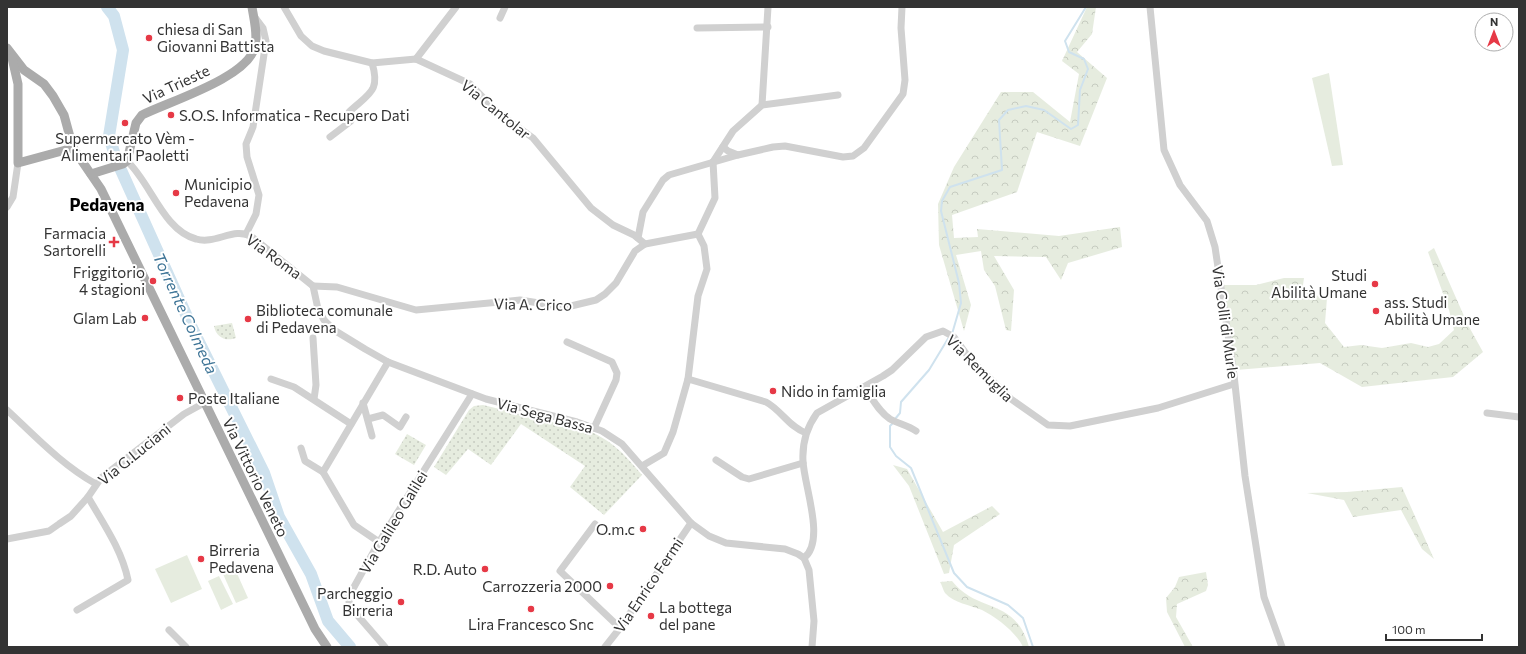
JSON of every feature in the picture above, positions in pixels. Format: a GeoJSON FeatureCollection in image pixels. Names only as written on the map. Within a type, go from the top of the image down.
{"type":"FeatureCollection","features":[{"type":"Feature","properties":{"kind":"main road","name":"Via Trieste"},"geometry":{"type":"LineString","coordinates":[[125,162],[136,123],[142,115],[197,91],[237,70],[247,62],[256,41],[253,12]]}},
{"type":"Feature","properties":{"kind":"main road"},"geometry":{"type":"LineString","coordinates":[[9,51],[18,84],[18,163],[73,148]]}},
{"type":"Feature","properties":{"kind":"main road","name":"Via Vittorio Veneto"},"geometry":{"type":"LineString","coordinates":[[9,51],[24,70],[47,87],[64,115],[73,148],[101,189],[315,629],[327,647]]}},
{"type":"Feature","properties":{"kind":"main road"},"geometry":{"type":"LineString","coordinates":[[18,84],[33,77]]}},
{"type":"Feature","properties":{"kind":"main road"},"geometry":{"type":"LineString","coordinates":[[91,174],[125,162]]}},
{"type":"Feature","properties":{"kind":"street","name":"Via Cantolar"},"geometry":{"type":"LineString","coordinates":[[284,7],[301,36],[312,46],[324,51],[372,63],[416,59],[450,74],[474,88],[496,111],[533,138],[591,208],[613,225],[638,238],[645,244]]}},
{"type":"Feature","properties":{"kind":"street"},"geometry":{"type":"LineString","coordinates":[[416,59],[456,7]]}},
{"type":"Feature","properties":{"kind":"street"},"geometry":{"type":"LineString","coordinates":[[500,18],[505,7]]}},
{"type":"Feature","properties":{"kind":"street"},"geometry":{"type":"LineString","coordinates":[[762,105],[768,27],[768,7]]}},
{"type":"Feature","properties":{"kind":"street"},"geometry":{"type":"LineString","coordinates":[[638,238],[644,212],[663,180],[670,175],[738,155],[773,147],[785,146],[843,158],[853,156],[864,148],[903,94],[905,80],[901,28],[902,7]]}},
{"type":"Feature","properties":{"kind":"street","name":"Via Colli di Murle"},"geometry":{"type":"LineString","coordinates":[[1150,7],[1164,150],[1180,185],[1201,212],[1209,226],[1218,264],[1245,476],[1264,597],[1282,647]]}},
{"type":"Feature","properties":{"kind":"street"},"geometry":{"type":"LineString","coordinates":[[246,234],[256,214],[259,195],[247,158],[246,144],[253,127],[266,41],[263,28],[253,12]]}},
{"type":"Feature","properties":{"kind":"street"},"geometry":{"type":"LineString","coordinates":[[697,28],[768,27]]}},
{"type":"Feature","properties":{"kind":"street"},"geometry":{"type":"LineString","coordinates":[[330,137],[351,121],[352,116],[349,112],[373,89],[376,80],[372,63]]}},
{"type":"Feature","properties":{"kind":"street"},"geometry":{"type":"LineString","coordinates":[[698,234],[715,198],[713,162],[737,126],[762,105],[838,95]]}},
{"type":"Feature","properties":{"kind":"street"},"geometry":{"type":"LineString","coordinates":[[723,147],[738,155]]}},
{"type":"Feature","properties":{"kind":"street","name":"Via Roma"},"geometry":{"type":"LineString","coordinates":[[125,162],[153,195],[174,226],[182,233],[203,241],[235,233],[246,234],[282,260],[313,286]]}},
{"type":"Feature","properties":{"kind":"street"},"geometry":{"type":"LineString","coordinates":[[7,207],[14,189],[18,163]]}},
{"type":"Feature","properties":{"kind":"street"},"geometry":{"type":"LineString","coordinates":[[645,244],[698,234]]}},
{"type":"Feature","properties":{"kind":"street"},"geometry":{"type":"LineString","coordinates":[[642,466],[664,453],[673,432],[688,379],[698,296],[707,269],[704,246],[698,234]]}},
{"type":"Feature","properties":{"kind":"street","name":"Via A. Crico"},"geometry":{"type":"LineString","coordinates":[[313,286],[337,287],[416,310],[520,300],[558,306],[571,306],[596,300],[605,294],[616,283],[635,251],[645,244]]}},
{"type":"Feature","properties":{"kind":"street","name":"Via Sega Bassa"},"geometry":{"type":"LineString","coordinates":[[313,286],[319,312],[327,324],[340,334],[388,362],[472,394],[594,428],[622,444],[691,523],[709,536],[726,544],[785,549],[804,558]]}},
{"type":"Feature","properties":{"kind":"street","name":"Via Remuglia"},"geometry":{"type":"LineString","coordinates":[[804,558],[811,552],[814,540],[803,462],[806,433],[817,413],[892,370],[926,337],[939,332],[946,333],[954,337],[970,359],[1011,399],[1048,425],[1070,426],[1158,408],[1234,384]]}},
{"type":"Feature","properties":{"kind":"street"},"geometry":{"type":"LineString","coordinates":[[313,338],[316,385],[314,400]]}},
{"type":"Feature","properties":{"kind":"street"},"geometry":{"type":"LineString","coordinates":[[567,342],[612,362],[616,367],[616,380],[594,428]]}},
{"type":"Feature","properties":{"kind":"street"},"geometry":{"type":"LineString","coordinates":[[323,472],[388,362]]}},
{"type":"Feature","properties":{"kind":"street"},"geometry":{"type":"LineString","coordinates":[[271,379],[294,387],[351,424]]}},
{"type":"Feature","properties":{"kind":"street"},"geometry":{"type":"LineString","coordinates":[[688,379],[766,402],[789,423],[806,433]]}},
{"type":"Feature","properties":{"kind":"street"},"geometry":{"type":"LineString","coordinates":[[864,387],[880,409],[890,418],[909,426],[916,431]]}},
{"type":"Feature","properties":{"kind":"street","name":"Via Galileo Galilei"},"geometry":{"type":"LineString","coordinates":[[384,647],[360,619],[349,602],[349,596],[379,542],[472,394]]}},
{"type":"Feature","properties":{"kind":"street","name":"Via G.Luciani"},"geometry":{"type":"LineString","coordinates":[[7,539],[49,531],[71,516],[88,497],[101,478],[184,414],[204,403]]}},
{"type":"Feature","properties":{"kind":"street"},"geometry":{"type":"LineString","coordinates":[[363,403],[372,436]]}},
{"type":"Feature","properties":{"kind":"street"},"geometry":{"type":"LineString","coordinates":[[7,410],[59,460],[96,484]]}},
{"type":"Feature","properties":{"kind":"street"},"geometry":{"type":"LineString","coordinates":[[1487,413],[1519,417]]}},
{"type":"Feature","properties":{"kind":"street"},"geometry":{"type":"LineString","coordinates":[[368,419],[383,416],[400,427],[406,417]]}},
{"type":"Feature","properties":{"kind":"street"},"geometry":{"type":"LineString","coordinates":[[301,448],[305,461],[323,472],[354,525],[379,542]]}},
{"type":"Feature","properties":{"kind":"street"},"geometry":{"type":"LineString","coordinates":[[716,460],[749,480],[803,462]]}},
{"type":"Feature","properties":{"kind":"street"},"geometry":{"type":"LineString","coordinates":[[77,610],[128,580],[125,566],[88,497]]}},
{"type":"Feature","properties":{"kind":"street","name":"Via Enrico Fermi"},"geometry":{"type":"LineString","coordinates":[[605,647],[620,628],[691,523]]}},
{"type":"Feature","properties":{"kind":"street"},"geometry":{"type":"LineString","coordinates":[[595,524],[560,571],[620,628]]}},
{"type":"Feature","properties":{"kind":"street"},"geometry":{"type":"LineString","coordinates":[[804,558],[810,570],[812,587],[814,621],[812,647]]}},
{"type":"Feature","properties":{"kind":"street"},"geometry":{"type":"LineString","coordinates":[[169,630],[186,647]]}},
{"type":"Feature","properties":{"kind":"green space"},"geometry":{"type":"Polygon","coordinates":[[[1087,7],[1096,7],[1092,34],[1077,52],[1107,78],[1080,146],[1037,132],[1017,192],[952,215],[954,238],[978,237],[977,229],[1059,236],[1120,227],[1122,247],[1068,263],[1061,280],[1046,257],[994,256],[1014,290],[1011,331],[1006,330],[995,286],[984,270],[981,251],[956,255],[971,305],[964,331],[939,245],[938,204],[954,167],[1001,92],[1033,92],[1070,122],[1079,74],[1062,61],[1087,7]]]}},
{"type":"Feature","properties":{"kind":"green space"},"geometry":{"type":"Polygon","coordinates":[[[1329,73],[1343,165],[1332,166],[1312,78],[1329,73]]]}},
{"type":"Feature","properties":{"kind":"green space"},"geometry":{"type":"Polygon","coordinates":[[[1434,248],[1468,325],[1483,352],[1453,377],[1362,387],[1320,363],[1236,370],[1222,285],[1256,285],[1284,278],[1304,278],[1302,292],[1327,298],[1325,323],[1344,347],[1361,345],[1382,348],[1411,343],[1428,347],[1439,344],[1454,330],[1449,310],[1428,252],[1434,248]]]}},
{"type":"Feature","properties":{"kind":"green space"},"geometry":{"type":"Polygon","coordinates":[[[232,323],[236,338],[222,338],[215,330],[214,326],[232,323]]]}},
{"type":"Feature","properties":{"kind":"green space"},"geometry":{"type":"Polygon","coordinates":[[[483,405],[589,431],[612,444],[642,475],[604,515],[570,487],[585,466],[521,424],[491,465],[468,449],[446,475],[434,467],[469,410],[474,406],[483,405]]]}},
{"type":"Feature","properties":{"kind":"green space"},"geometry":{"type":"Polygon","coordinates":[[[407,434],[426,445],[414,465],[395,454],[407,434]]]}},
{"type":"Feature","properties":{"kind":"green space"},"geometry":{"type":"Polygon","coordinates":[[[893,465],[907,469],[943,532],[992,506],[1000,514],[954,545],[949,573],[944,574],[909,486],[893,465]]]}},
{"type":"Feature","properties":{"kind":"green space"},"geometry":{"type":"Polygon","coordinates":[[[1402,487],[1434,559],[1422,549],[1401,510],[1353,517],[1344,500],[1307,493],[1347,492],[1402,487]]]}},
{"type":"Feature","properties":{"kind":"green space"},"geometry":{"type":"Polygon","coordinates":[[[187,555],[202,589],[171,603],[155,569],[187,555]]]}},
{"type":"Feature","properties":{"kind":"green space"},"geometry":{"type":"Polygon","coordinates":[[[235,569],[248,598],[236,603],[223,574],[235,569]]]}},
{"type":"Feature","properties":{"kind":"green space"},"geometry":{"type":"Polygon","coordinates":[[[1206,572],[1208,585],[1206,591],[1177,604],[1176,617],[1193,647],[1185,647],[1167,612],[1166,598],[1175,587],[1179,577],[1206,572]]]}},
{"type":"Feature","properties":{"kind":"green space"},"geometry":{"type":"Polygon","coordinates":[[[219,576],[233,604],[221,610],[208,581],[219,576]]]}},
{"type":"Feature","properties":{"kind":"green space"},"geometry":{"type":"Polygon","coordinates":[[[952,581],[962,591],[973,598],[1005,613],[1015,620],[1023,631],[1029,647],[1023,647],[1011,631],[993,617],[982,610],[953,599],[945,593],[940,582],[952,581]]]}},
{"type":"Feature","properties":{"kind":"waterway","name":"Torrente Colmeda"},"geometry":{"type":"LineString","coordinates":[[107,7],[114,16],[123,50],[109,136],[116,159],[193,330],[264,473],[279,517],[311,574],[328,621],[350,647]]}},
{"type":"Feature","properties":{"kind":"waterway"},"geometry":{"type":"LineString","coordinates":[[952,334],[961,303],[959,283],[941,211],[942,201],[950,187],[1002,170],[999,120],[1008,110],[1026,106],[1044,110],[1071,129],[1078,125],[1080,90],[1088,69],[1084,59],[1069,52],[1065,41],[1086,7]]}},
{"type":"Feature","properties":{"kind":"waterway"},"geometry":{"type":"LineString","coordinates":[[895,419],[900,413],[901,402],[929,370],[949,337]]}},
{"type":"Feature","properties":{"kind":"waterway"},"geometry":{"type":"LineString","coordinates":[[893,423],[890,426],[890,447],[896,456],[911,468],[954,573],[967,587],[1008,605],[1023,618],[1033,647]]}},
{"type":"Feature","properties":{"kind":"place","name":"chiesa di San Giovanni Battista"},"geometry":{"type":"Point","coordinates":[149,38]}},
{"type":"Feature","properties":{"kind":"place","name":"S.O.S. Informatica - Recupero Dati"},"geometry":{"type":"Point","coordinates":[171,115]}},
{"type":"Feature","properties":{"kind":"place","name":"Supermercato Vèm - Alimentari Paoletti"},"geometry":{"type":"Point","coordinates":[125,123]}},
{"type":"Feature","properties":{"kind":"place","name":"Municipio Pedavena"},"geometry":{"type":"Point","coordinates":[176,193]}},
{"type":"Feature","properties":{"kind":"place","name":"Farmacia Sartorelli"},"geometry":{"type":"Point","coordinates":[114,242]}},
{"type":"Feature","properties":{"kind":"place","name":"Friggitorio 4 stagioni"},"geometry":{"type":"Point","coordinates":[153,281]}},
{"type":"Feature","properties":{"kind":"place","name":"Studi Abilità Umane"},"geometry":{"type":"Point","coordinates":[1375,284]}},
{"type":"Feature","properties":{"kind":"place","name":"ass. Studi Abilità Umane"},"geometry":{"type":"Point","coordinates":[1376,311]}},
{"type":"Feature","properties":{"kind":"place","name":"Glam Lab"},"geometry":{"type":"Point","coordinates":[145,318]}},
{"type":"Feature","properties":{"kind":"place","name":"Biblioteca comunale di Pedavena"},"geometry":{"type":"Point","coordinates":[248,319]}},
{"type":"Feature","properties":{"kind":"place","name":"Nido in famiglia"},"geometry":{"type":"Point","coordinates":[773,391]}},
{"type":"Feature","properties":{"kind":"place","name":"Poste Italiane"},"geometry":{"type":"Point","coordinates":[180,398]}},
{"type":"Feature","properties":{"kind":"place","name":"O.m.c"},"geometry":{"type":"Point","coordinates":[643,529]}},
{"type":"Feature","properties":{"kind":"place","name":"Birreria Pedavena"},"geometry":{"type":"Point","coordinates":[201,559]}},
{"type":"Feature","properties":{"kind":"place","name":"R.D. Auto"},"geometry":{"type":"Point","coordinates":[485,569]}},
{"type":"Feature","properties":{"kind":"place","name":"Carrozzeria 2000"},"geometry":{"type":"Point","coordinates":[610,586]}},
{"type":"Feature","properties":{"kind":"place","name":"Parcheggio Birreria"},"geometry":{"type":"Point","coordinates":[401,602]}},
{"type":"Feature","properties":{"kind":"place","name":"Lira Francesco Snc"},"geometry":{"type":"Point","coordinates":[531,609]}},
{"type":"Feature","properties":{"kind":"place","name":"La bottega del pane"},"geometry":{"type":"Point","coordinates":[651,616]}},
{"type":"Feature","properties":{"kind":"district","name":"Pedavena"},"geometry":{"type":"Point","coordinates":[107,204]}}]}
